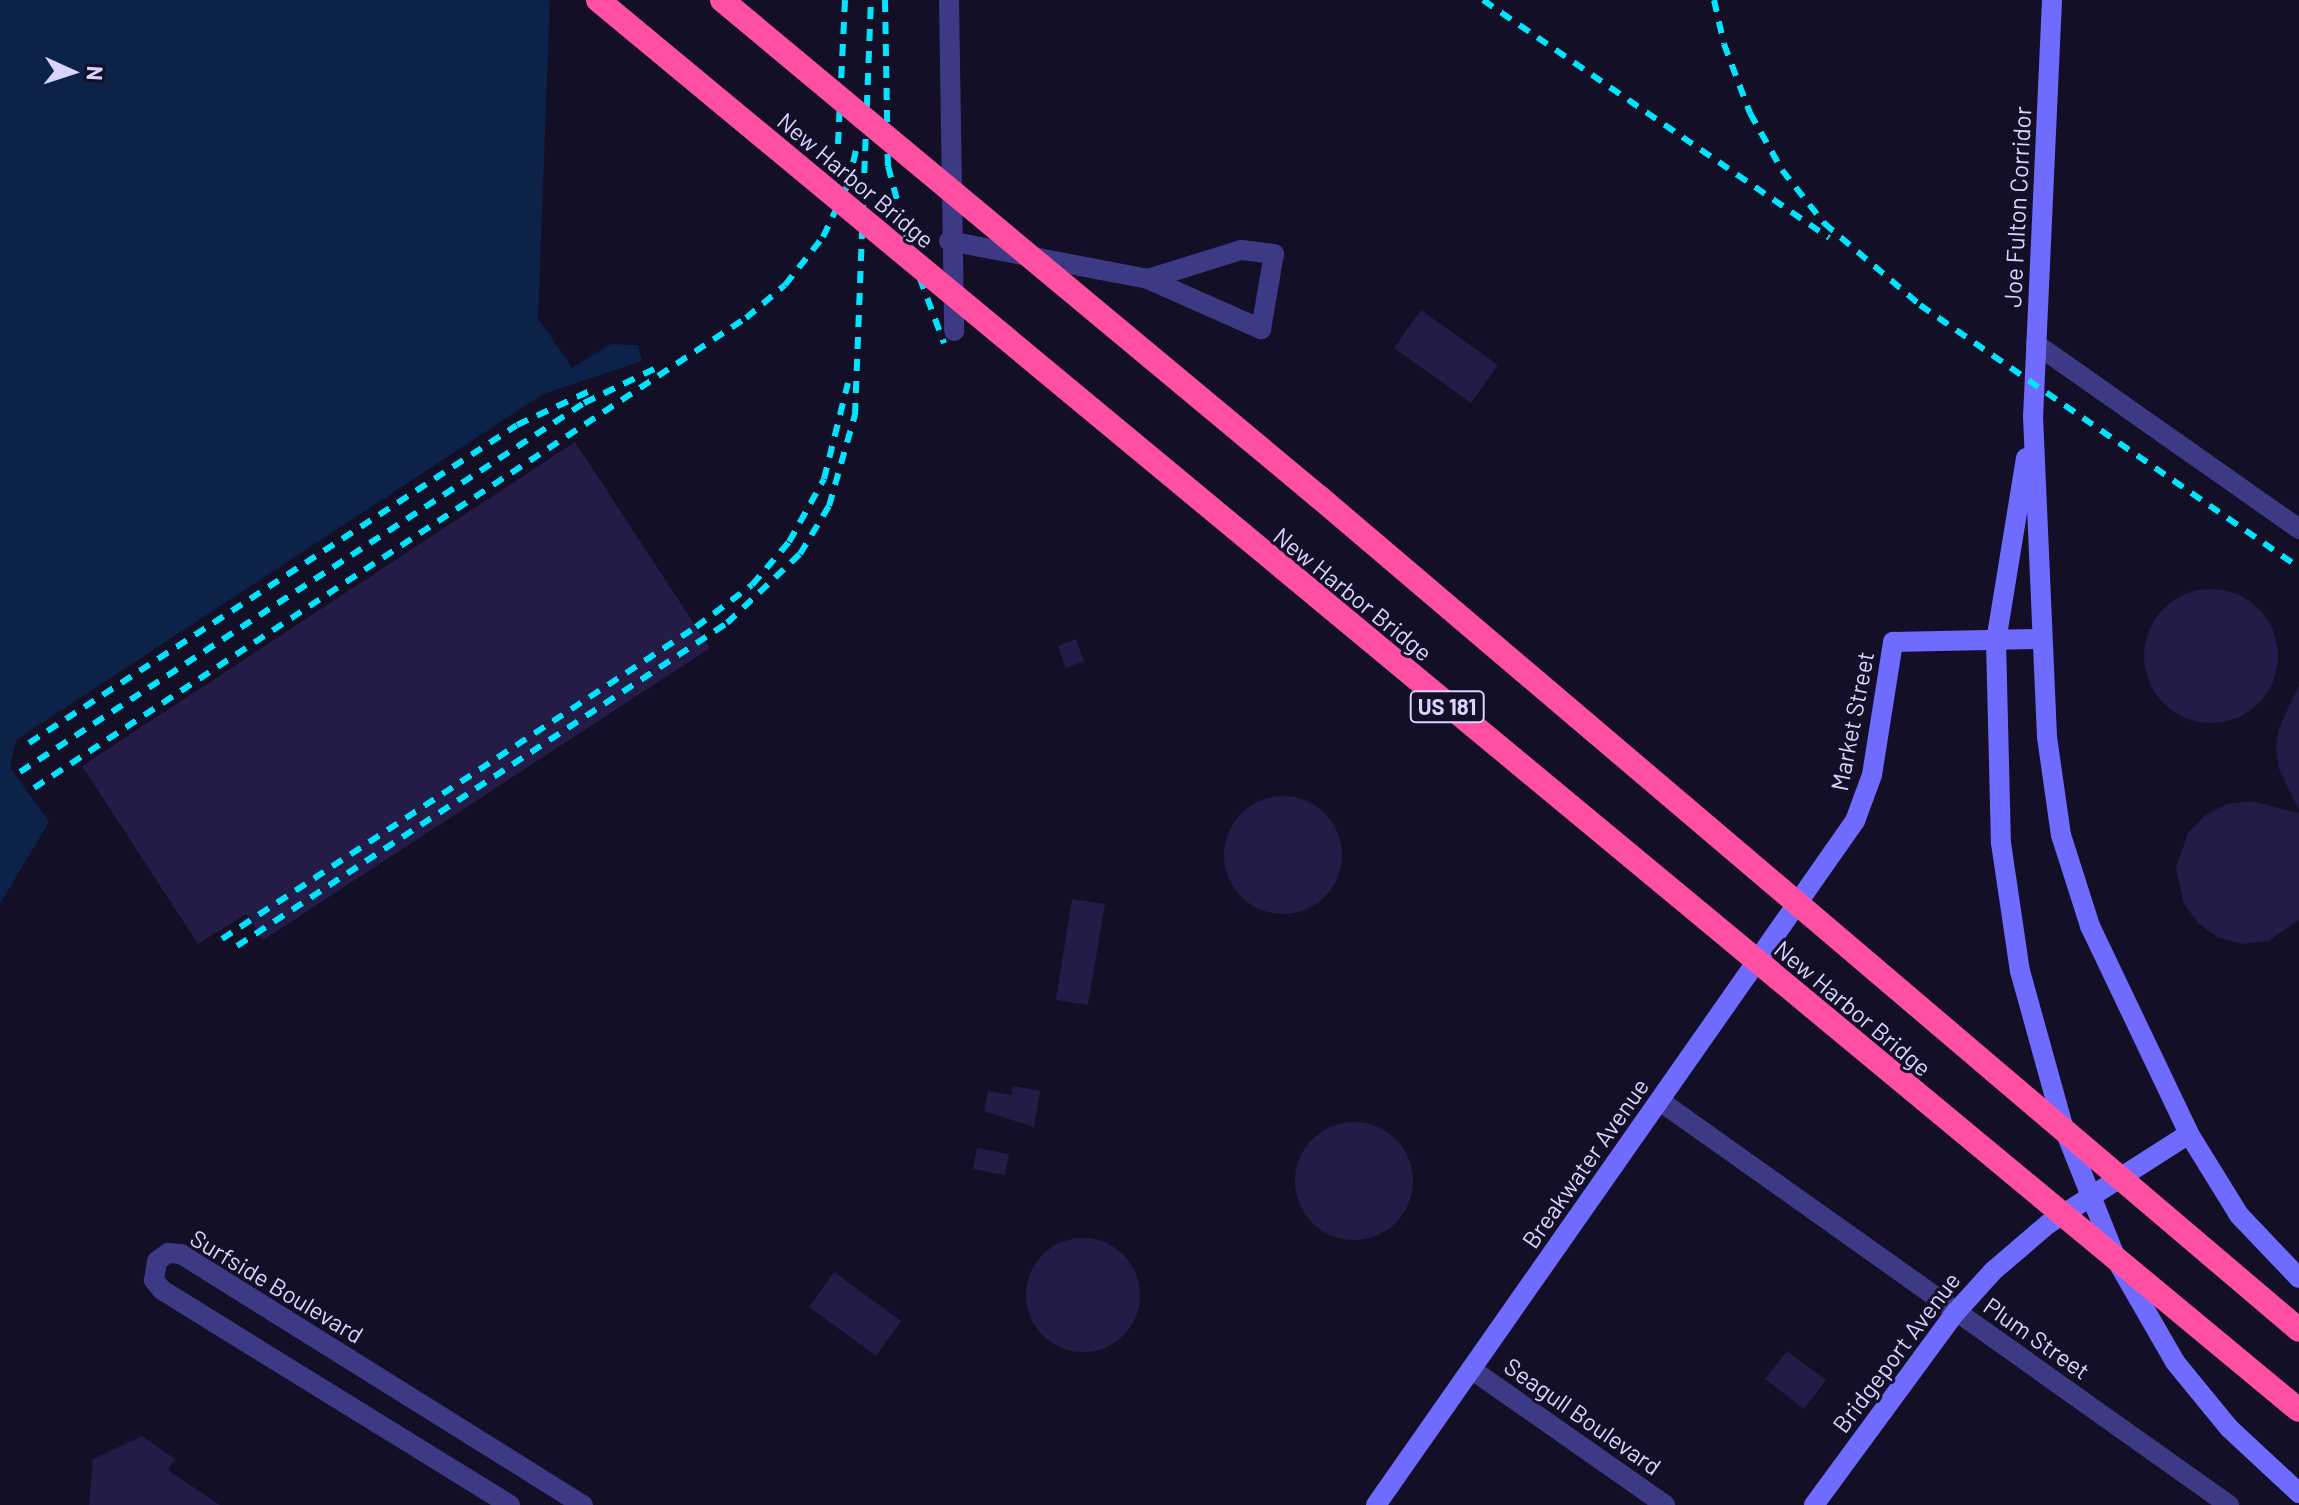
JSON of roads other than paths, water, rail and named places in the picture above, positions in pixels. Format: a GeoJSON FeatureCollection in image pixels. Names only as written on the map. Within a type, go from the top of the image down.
{"type":"FeatureCollection","features":[{"type":"Feature","properties":{"kind":"highway","name":"New Harbor Bridge"},"geometry":{"type":"LineString","coordinates":[[598,0],[2299,1410]]}},
{"type":"Feature","properties":{"kind":"highway","name":"New Harbor Bridge"},"geometry":{"type":"LineString","coordinates":[[722,0],[1319,497],[2299,1330]]}},
{"type":"Feature","properties":{"kind":"street"},"geometry":{"type":"LineString","coordinates":[[949,0],[949,241],[954,331]]}},
{"type":"Feature","properties":{"kind":"street","name":"Joe Fulton Corridor"},"geometry":{"type":"LineString","coordinates":[[2052,0],[2033,416],[2047,737],[2061,835],[2090,926],[2189,1134],[2239,1215],[2299,1278]]}},
{"type":"Feature","properties":{"kind":"street"},"geometry":{"type":"LineString","coordinates":[[949,241],[1148,279],[1261,329],[1274,254],[1241,250],[1148,279]]}},
{"type":"Feature","properties":{"kind":"street"},"geometry":{"type":"LineString","coordinates":[[2036,344],[2299,529]]}},
{"type":"Feature","properties":{"kind":"street","name":"Joe Fulton Corridor"},"geometry":{"type":"LineString","coordinates":[[2033,416],[1996,641],[2001,843],[2020,971],[2063,1126],[2117,1261],[2175,1362],[2229,1428],[2299,1493]]}},
{"type":"Feature","properties":{"kind":"street"},"geometry":{"type":"LineString","coordinates":[[1996,641],[2042,639]]}},
{"type":"Feature","properties":{"kind":"street","name":"Market Street"},"geometry":{"type":"LineString","coordinates":[[1834,849],[1862,807],[1872,775],[1893,642],[1996,641]]}},
{"type":"Feature","properties":{"kind":"street","name":"Breakwater Avenue"},"geometry":{"type":"LineString","coordinates":[[1376,1505],[1834,849]]}},
{"type":"Feature","properties":{"kind":"street","name":"Plum Street"},"geometry":{"type":"LineString","coordinates":[[1660,1101],[2229,1505]]}},
{"type":"Feature","properties":{"kind":"street","name":"Bridgeport Avenue"},"geometry":{"type":"LineString","coordinates":[[1814,1505],[1956,1312],[2004,1261],[2091,1195],[2189,1134]]}},
{"type":"Feature","properties":{"kind":"street","name":"Surfside Boulevard"},"geometry":{"type":"LineString","coordinates":[[510,1505],[162,1290],[154,1280],[157,1261],[168,1253],[181,1254],[583,1505]]}},
{"type":"Feature","properties":{"kind":"street","name":"Seagull Boulevard"},"geometry":{"type":"LineString","coordinates":[[1471,1369],[1665,1505]]}},
{"type":"Feature","properties":{"kind":"water"},"geometry":{"type":"Polygon","coordinates":[[[0,0],[550,0],[538,318],[572,368],[611,344],[638,345],[642,361],[543,394],[16,740],[10,767],[49,822],[0,904],[0,0]]]}},
{"type":"Feature","properties":{"kind":"railway"},"geometry":{"type":"LineString","coordinates":[[838,144],[845,0]]}},
{"type":"Feature","properties":{"kind":"railway"},"geometry":{"type":"LineString","coordinates":[[237,946],[727,623],[800,554],[829,506],[855,415],[871,0]]}},
{"type":"Feature","properties":{"kind":"railway"},"geometry":{"type":"LineString","coordinates":[[885,0],[888,166],[912,257],[944,343]]}},
{"type":"Feature","properties":{"kind":"railway"},"geometry":{"type":"LineString","coordinates":[[1483,0],[1829,238]]}},
{"type":"Feature","properties":{"kind":"railway"},"geometry":{"type":"LineString","coordinates":[[1714,0],[1724,44],[1750,113],[1782,170],[1824,223],[1920,305],[2299,567]]}},
{"type":"Feature","properties":{"kind":"railway"},"geometry":{"type":"LineString","coordinates":[[34,788],[746,318],[785,285],[823,237],[848,184],[858,142]]}},
{"type":"Feature","properties":{"kind":"railway"},"geometry":{"type":"LineString","coordinates":[[20,772],[584,403],[658,367]]}},
{"type":"Feature","properties":{"kind":"railway"},"geometry":{"type":"LineString","coordinates":[[222,939],[696,627],[752,585],[789,542],[824,479],[848,383]]}},
{"type":"Feature","properties":{"kind":"railway"},"geometry":{"type":"LineString","coordinates":[[29,743],[517,425],[594,389]]}}]}
